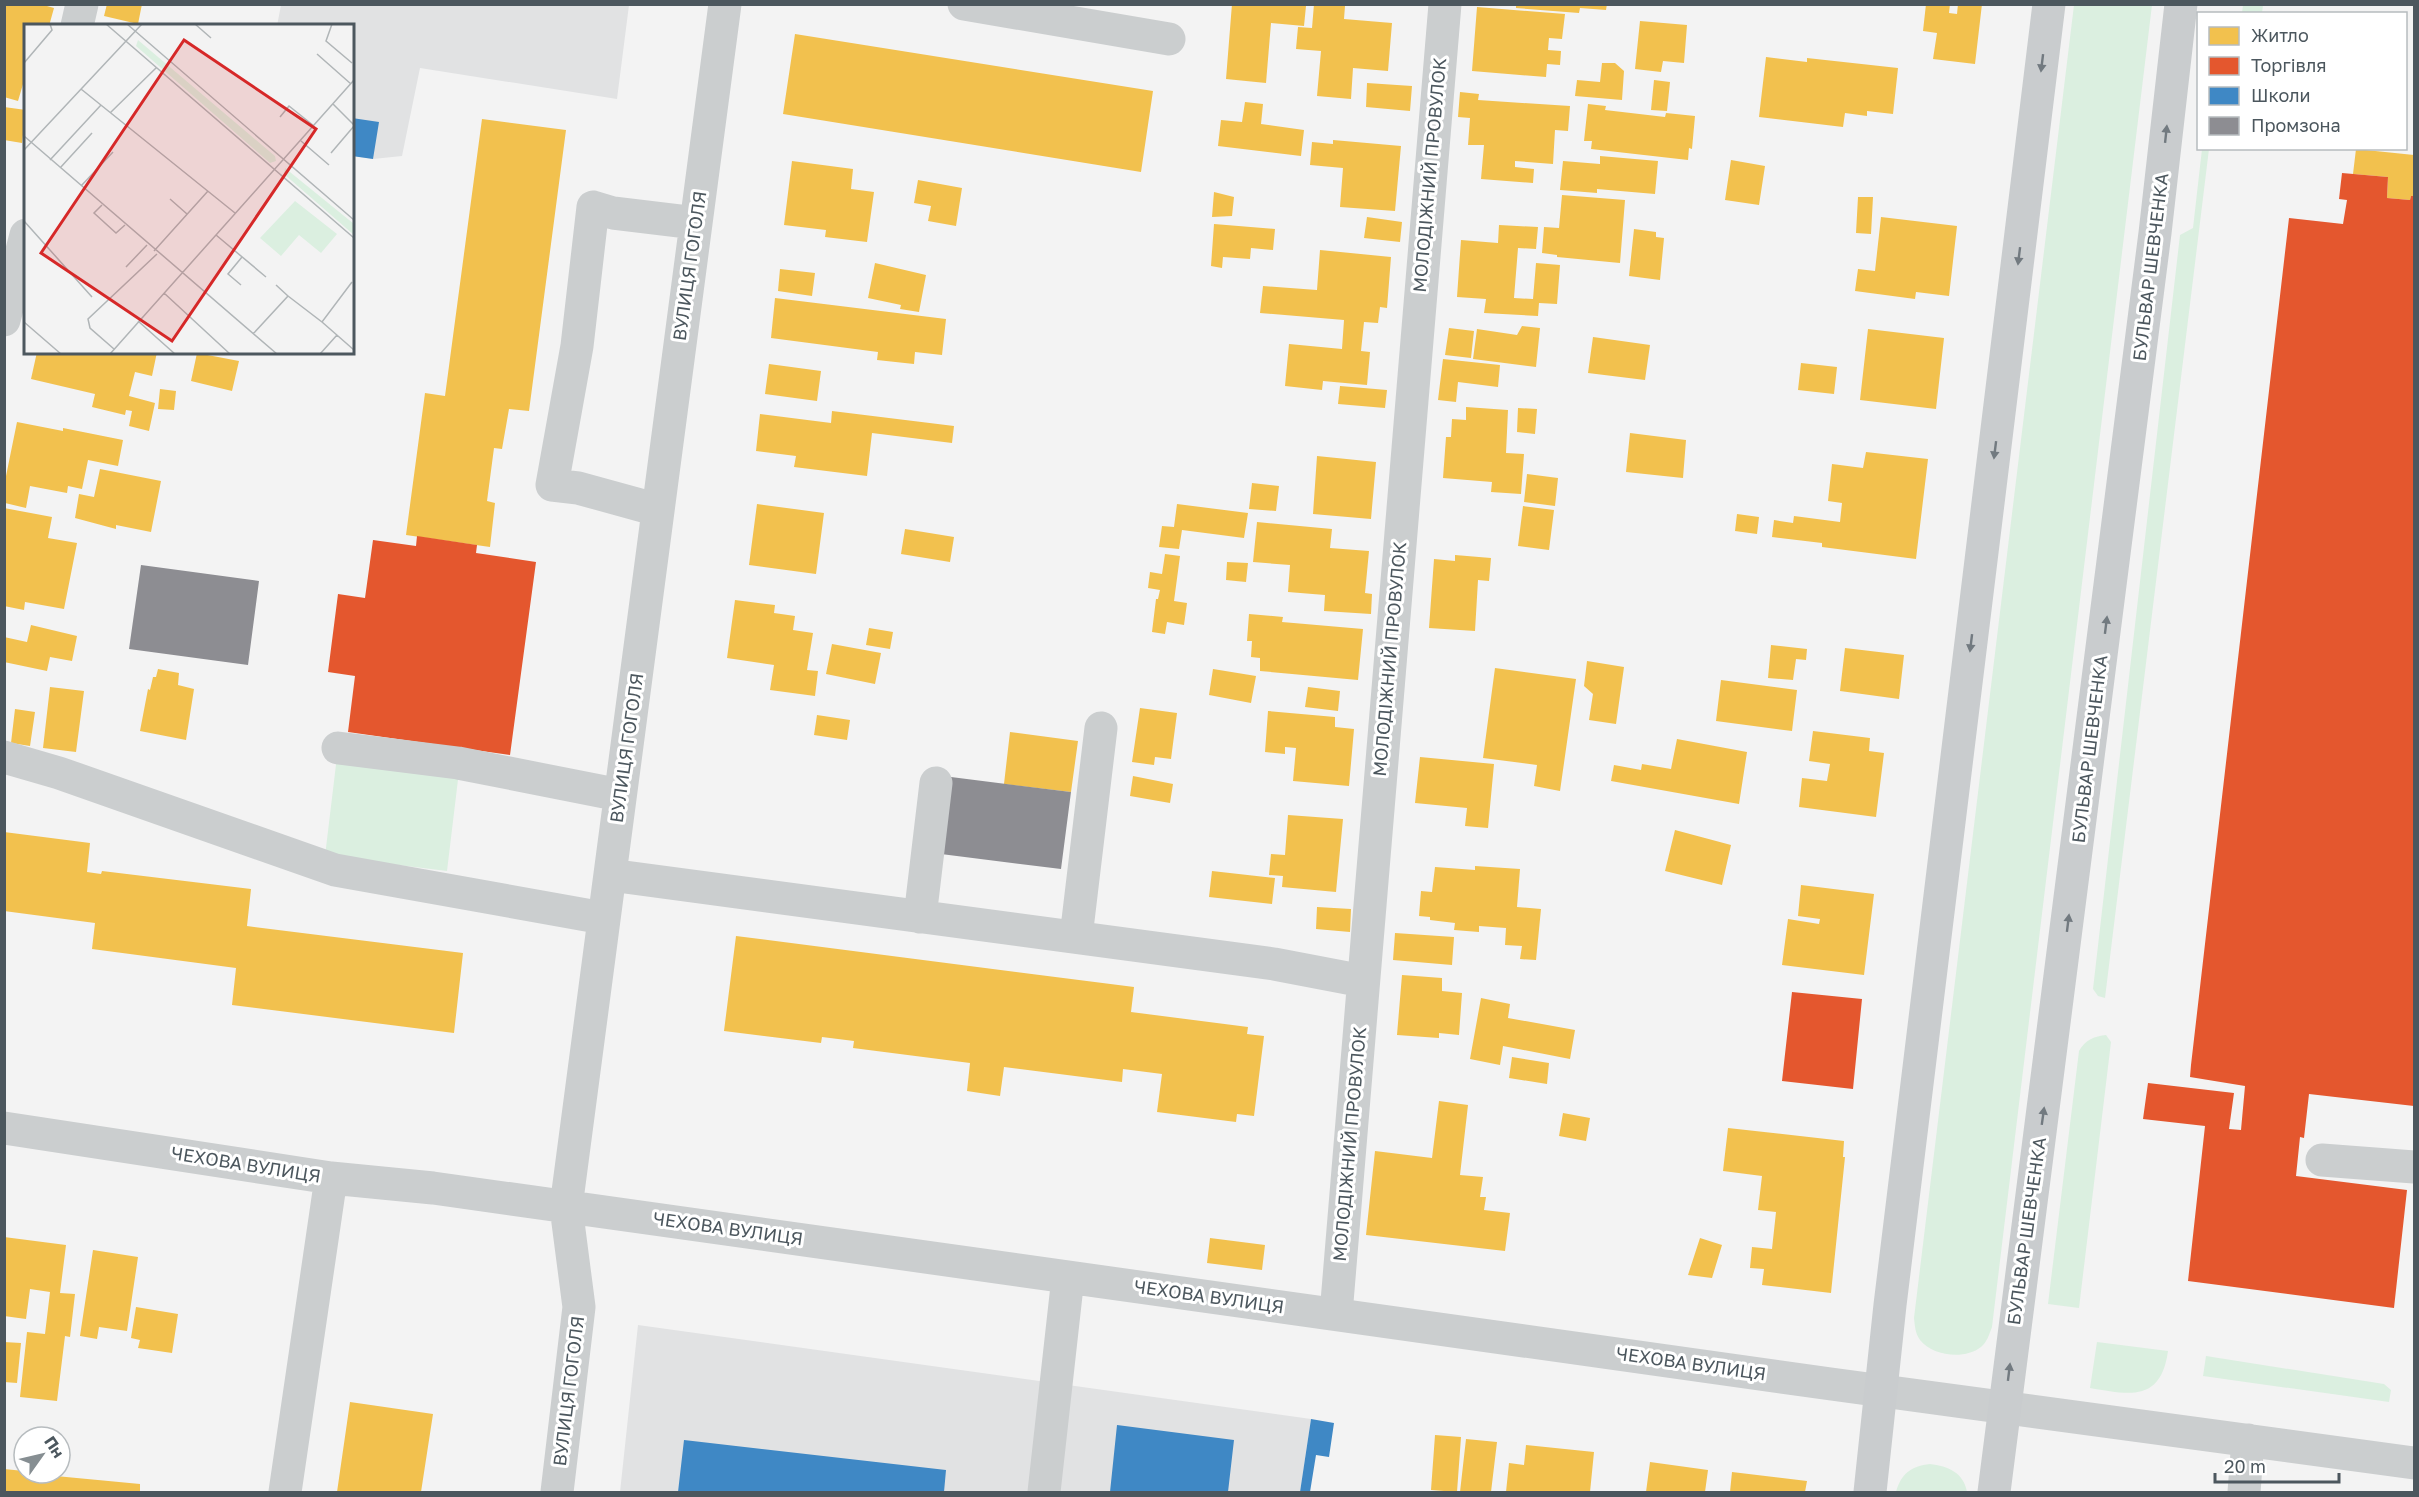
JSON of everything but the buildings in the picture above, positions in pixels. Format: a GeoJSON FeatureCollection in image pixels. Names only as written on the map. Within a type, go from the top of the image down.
{"type":"FeatureCollection","features":[{"type":"Feature","properties":{"kind":"main road"},"geometry":{"type":"LineString","coordinates":[[1870,1492],[2049,4]]}},
{"type":"Feature","properties":{"kind":"main road","name":"БУЛЬВАР ШЕВЧЕНКА"},"geometry":{"type":"LineString","coordinates":[[1994,1492],[2154,245],[2181,4]]}},
{"type":"Feature","properties":{"kind":"street"},"geometry":{"type":"LineString","coordinates":[[77,24],[82,4]]}},
{"type":"Feature","properties":{"kind":"street","name":"ВУЛИЦЯ ГОГОЛЯ"},"geometry":{"type":"LineString","coordinates":[[557,1492],[579,1307],[566,1207],[725,4]]}},
{"type":"Feature","properties":{"kind":"street"},"geometry":{"type":"LineString","coordinates":[[964,4],[1169,39]]}},
{"type":"Feature","properties":{"kind":"street","name":"МОЛОДІЖНИЙ ПРОВУЛОК"},"geometry":{"type":"LineString","coordinates":[[1336,1314],[1445,4]]}},
{"type":"Feature","properties":{"kind":"street"},"geometry":{"type":"LineString","coordinates":[[658,510],[578,488],[552,485],[577,346],[593,207],[613,213],[696,223]]}},
{"type":"Feature","properties":{"kind":"street"},"geometry":{"type":"LineString","coordinates":[[4,320],[24,243]]}},
{"type":"Feature","properties":{"kind":"street"},"geometry":{"type":"LineString","coordinates":[[1076,937],[1101,728]]}},
{"type":"Feature","properties":{"kind":"street"},"geometry":{"type":"LineString","coordinates":[[338,748],[458,763],[620,795]]}},
{"type":"Feature","properties":{"kind":"street"},"geometry":{"type":"LineString","coordinates":[[4,757],[59,773],[335,870],[603,918]]}},
{"type":"Feature","properties":{"kind":"street"},"geometry":{"type":"LineString","coordinates":[[920,916],[936,783]]}},
{"type":"Feature","properties":{"kind":"street"},"geometry":{"type":"LineString","coordinates":[[610,875],[1274,964],[1363,981]]}},
{"type":"Feature","properties":{"kind":"street","name":"ЧЕХОВА ВУЛИЦЯ"},"geometry":{"type":"LineString","coordinates":[[4,1128],[331,1178],[433,1188],[2004,1408],[2415,1463]]}},
{"type":"Feature","properties":{"kind":"street"},"geometry":{"type":"LineString","coordinates":[[2322,1160],[2415,1167]]}},
{"type":"Feature","properties":{"kind":"street"},"geometry":{"type":"LineString","coordinates":[[285,1492],[331,1178]]}},
{"type":"Feature","properties":{"kind":"street"},"geometry":{"type":"LineString","coordinates":[[1044,1492],[1068,1277]]}},
{"type":"Feature","properties":{"kind":"street"},"geometry":{"type":"LineString","coordinates":[[2244,1492],[2248,1440]]}},
{"type":"Feature","properties":{"kind":"shaded area"},"geometry":{"type":"Polygon","coordinates":[[[281,5],[629,5],[617,99],[420,68],[402,156],[373,159],[354,156],[354,24],[277,24],[281,5]]]}},
{"type":"Feature","properties":{"kind":"shaded area"},"geometry":{"type":"Polygon","coordinates":[[[638,1325],[1311,1419],[1300,1492],[620,1492],[638,1325]]]}},
{"type":"Feature","properties":{"kind":"green space"},"geometry":{"type":"Polygon","coordinates":[[[2074,5],[2152,5],[1992,1327],[1981,1347],[1958,1355],[1940,1353],[1925,1345],[1916,1332],[1914,1318],[2074,5]]]}},
{"type":"Feature","properties":{"kind":"green space"},"geometry":{"type":"Polygon","coordinates":[[[2243,5],[2263,5],[2262,12],[2242,12],[2243,5]]]}},
{"type":"Feature","properties":{"kind":"green space"},"geometry":{"type":"Polygon","coordinates":[[[2202,150],[2209,150],[2105,998],[2098,996],[2093,989],[2180,235],[2193,228],[2202,150]]]}},
{"type":"Feature","properties":{"kind":"green space"},"geometry":{"type":"Polygon","coordinates":[[[338,748],[460,763],[447,871],[325,856],[338,748]]]}},
{"type":"Feature","properties":{"kind":"green space"},"geometry":{"type":"Polygon","coordinates":[[[2106,1035],[2111,1042],[2079,1308],[2048,1304],[2079,1051],[2091,1039],[2106,1035]]]}},
{"type":"Feature","properties":{"kind":"green space"},"geometry":{"type":"Polygon","coordinates":[[[2097,1342],[2168,1351],[2164,1368],[2151,1387],[2141,1391],[2130,1393],[2090,1388],[2097,1342]]]}},
{"type":"Feature","properties":{"kind":"green space"},"geometry":{"type":"Polygon","coordinates":[[[2206,1356],[2384,1384],[2391,1390],[2389,1402],[2203,1376],[2206,1356]]]}},
{"type":"Feature","properties":{"kind":"green space"},"geometry":{"type":"Polygon","coordinates":[[[1930,1464],[1943,1467],[1959,1475],[1967,1492],[1896,1492],[1901,1480],[1908,1472],[1930,1464]]]}}]}
